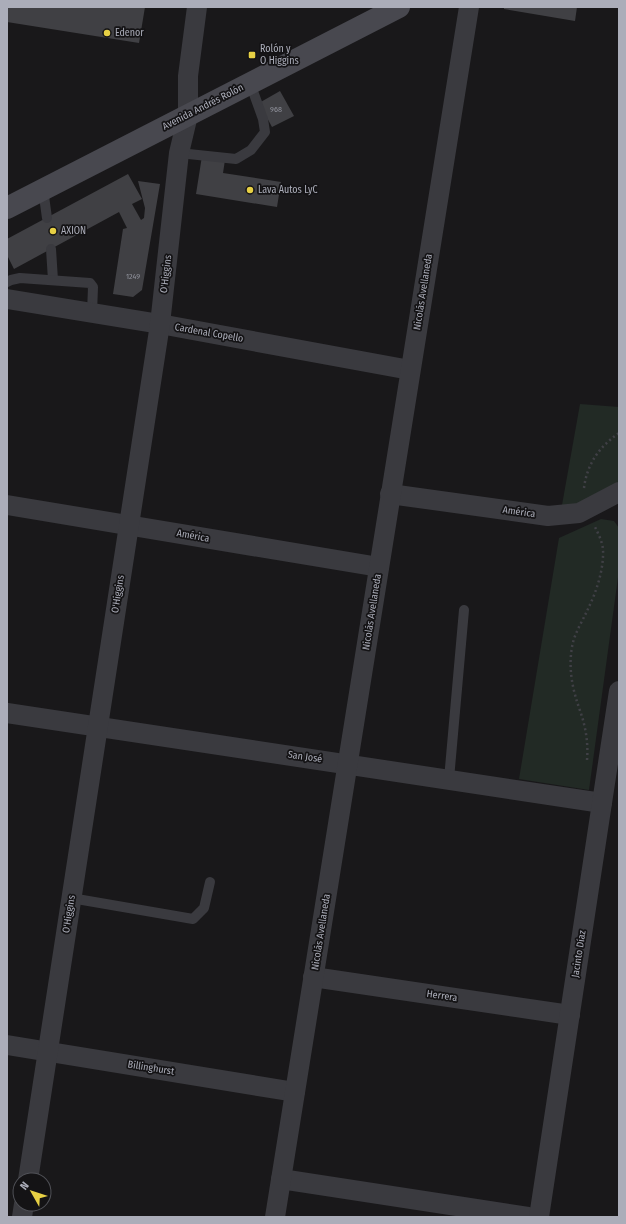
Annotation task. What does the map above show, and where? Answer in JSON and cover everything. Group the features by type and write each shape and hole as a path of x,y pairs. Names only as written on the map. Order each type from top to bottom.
{"main road":[{"name":"Avenida Andrés Rolón","path":"7,208 399,7"}],"street":[{"name":"O'Higgins","path":"29,1172 160,324 180,153 188,115 188,76 197,7"},
{"name":"Nicolás Avellaneda","path":"276,1217 390,494 469,7"},
{"name":"Cardenal Copello","path":"7,299 160,324 410,370"},
{"name":"América","path":"390,494 548,516 579,513 619,492"},
{"name":"América","path":"7,505 379,568"},
{"name":"Jacinto Díaz","path":"539,1217 619,691"},
{"name":"San José","path":"7,713 602,803"},
{"name":"Herrera","path":"313,977 570,1015"},
{"name":"Billinghurst","path":"7,1045 295,1092"},
{"path":"282,1179 528,1217"}],"lane":[{"path":"180,153 236,158 251,150 265,132 263,119 250,83"},
{"path":"43,189 47,218"},
{"path":"51,249 53,280"},
{"path":"7,282 20,278 90,283 93,287 92,313"},
{"path":"449,779 464,610"},
{"path":"72,898 193,919 204,908 210,882"}],"path":[{"path":"587,762 588,747 584,723 572,684 570,664 572,646 576,634 596,591 601,570 602,549 599,535 585,509 583,490 585,478 592,460 606,442 619,433"}],"shaded area":[{"path":"580,404 619,407 619,481 606,491 572,507 562,505"},
{"path":"601,519 614,521 619,528 619,570 589,790 519,779 559,538"}],"building":[{"name":"Edenor","path":"7,7 145,7 139,43 7,22"},
{"path":"504,7 577,7 575,21 504,9"},
{"path":"280,91 294,116 272,127 259,103"},
{"name":"Lava Autos LyC","path":"202,156 225,160 223,173 281,182 277,207 196,194"},
{"path":"128,174 142,199 132,204 141,220 144,218 145,208 138,181 160,184 142,290 133,297 113,294 123,229 127,228 119,212 14,269 7,255 7,239"}],"place":[{"name":"Edenor","path":"107,33"},
{"name":"Rolón y O Higgins","path":"252,55"},
{"name":"Lava Autos LyC","path":"250,190"},
{"name":"AXION","path":"53,231"}]}
